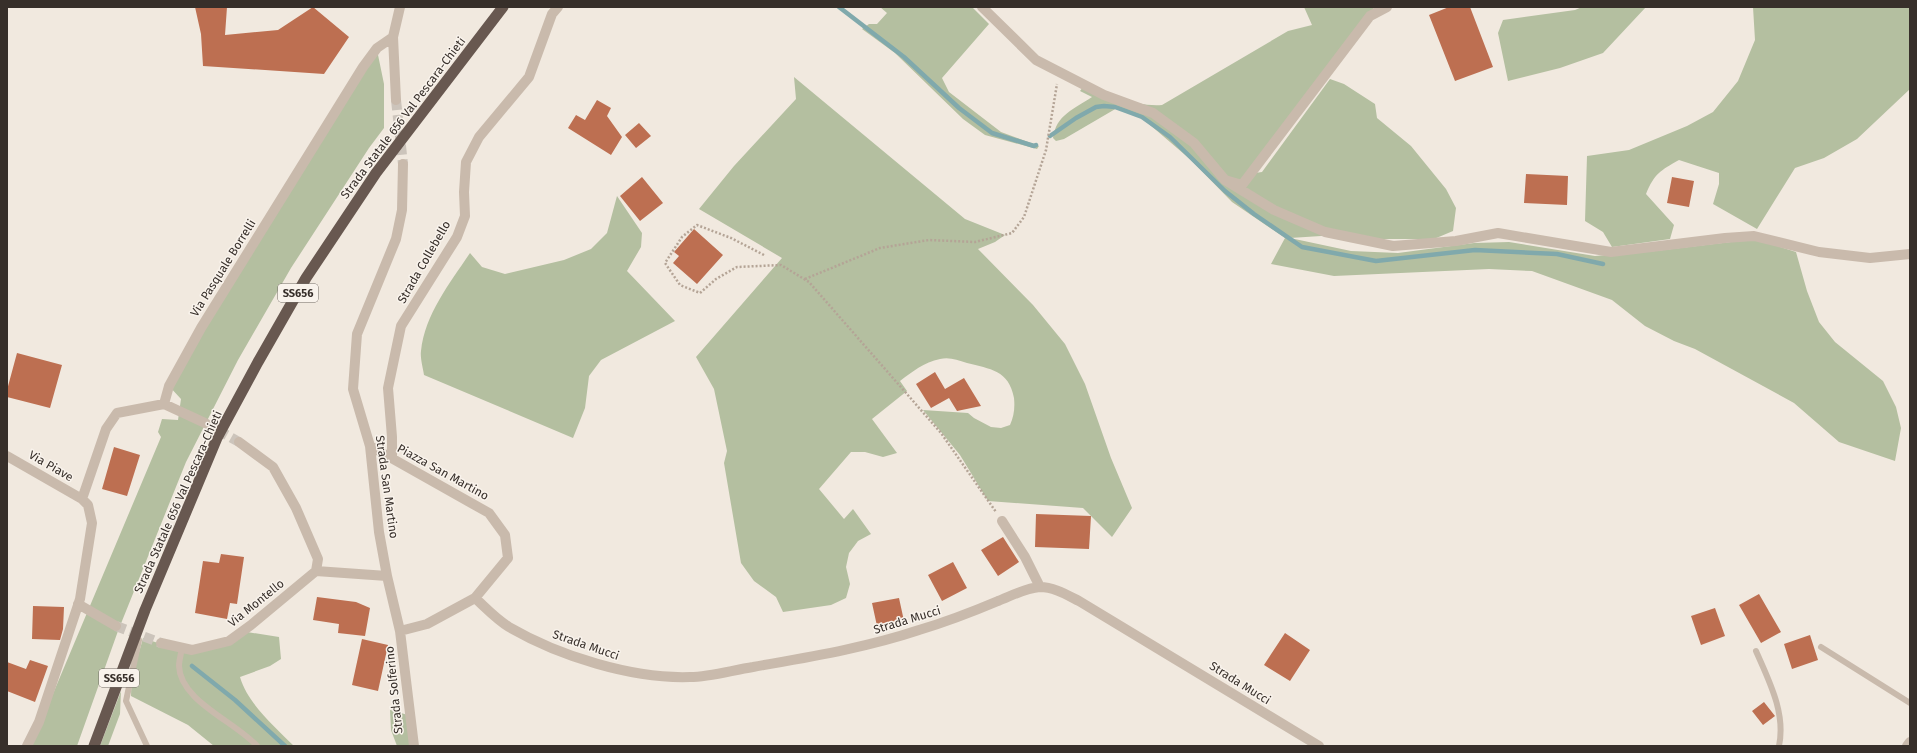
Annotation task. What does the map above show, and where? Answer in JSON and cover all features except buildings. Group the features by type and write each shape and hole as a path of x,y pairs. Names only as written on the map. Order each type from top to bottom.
{"highway":[{"name":"Strada Statale 656 Val Pescara-Chieti","path":"94,746 145,610 217,438 306,278 376,173 503,7"}],"street":[{"path":"396,100 393,37 400,7"},
{"name":"Strada Collebello","path":"392,458 388,388 401,326 457,237 465,216 464,192 466,162 479,137 529,76 552,14 558,7"},
{"path":"982,7 1036,60 1104,95 1153,113 1194,143 1225,180 1274,210 1325,232 1393,246 1456,241 1498,234 1611,252 1725,238 1754,236 1819,252 1870,258 1910,254"},
{"path":"1225,180 1242,185 1370,16 1387,7"},
{"name":"Via Pasquale Borrelli","path":"164,404 168,386 201,328 363,67 376,48 393,37"},
{"name":"Strada San Martino","path":"400,630 387,576 379,532 370,446 353,389 357,334 396,239 402,210 403,164"},
{"path":"28,746 39,722 78,604 92,523 88,505 82,499 106,429 117,413 164,404 205,423"},
{"path":"239,442 273,467 296,508 318,558 316,571 387,576"},
{"name":"Piazza San Martino","path":"370,446 489,513 505,535 508,558 475,598 427,624 400,630"},
{"name":"Via Piave","path":"7,456 82,499"},
{"path":"1002,521 1025,557 1040,587"},
{"name":"Via Montello","path":"162,643 192,650 229,641 251,625 316,571"},
{"name":"Strada Mucci","path":"475,598 489,612 508,626 529,638 562,652 622,671 647,675 691,677 804,658 879,643 948,621 1021,592 1040,587 1054,589 1079,601 1319,746"},
{"path":"78,604 116,626"},
{"name":"Strada Solferino","path":"400,630 414,746"},
{"path":"1907,746 1910,742"}],"lane":[{"path":"145,610 126,701 147,746"},
{"path":"1821,647 1910,703"},
{"path":"182,648 179,666 182,680 190,693 257,746"},
{"path":"1756,651 1778,705 1781,731 1779,746"}],"path":[{"path":"804,279 880,248 929,240 975,242 1012,233 1024,217 1046,150 1059,72"},
{"path":"764,255 731,238 697,225 682,237 665,263 680,285 700,293 716,279 737,267 781,265 809,282 941,433 1002,521"}],"green space":[{"path":"880,7 972,7 989,24 942,78 949,92 1001,132 1039,146 1037,149 985,135 963,119 895,53 862,29 869,24 877,24 887,13"},
{"path":"1304,7 1376,7 1248,174 1262,172 1330,79 1344,84 1375,104 1377,118 1411,146 1446,189 1456,208 1453,231 1434,239 1376,239 1321,236 1290,238 1351,251 1398,253 1474,243 1509,242 1595,256 1655,251 1756,239 1796,252 1807,291 1819,322 1835,342 1883,381 1896,407 1901,428 1895,461 1839,442 1794,403 1695,349 1674,341 1645,326 1612,300 1532,271 1489,269 1334,276 1271,264 1285,238 1232,202 1191,160 1142,118 1117,108 1064,139 1056,141 1053,138 1055,130 1062,118 1067,113 1092,97 1080,91 1087,82 1132,102 1162,105 1288,31 1312,25"},
{"path":"1582,7 1646,7 1603,53 1560,68 1508,81 1498,33 1503,20 1575,10"},
{"path":"1753,7 1910,7 1910,89 1857,139 1824,158 1795,168 1757,229 1713,204 1719,184 1719,173 1679,160 1667,167 1655,177 1646,194 1674,225 1670,239 1612,247 1603,232 1585,221 1587,156 1629,150 1687,126 1713,112 1738,81 1755,40"},
{"path":"377,50 384,84 384,128 369,148 291,268 238,360 186,462 118,631 77,746 31,746 161,437 158,432 162,419 178,420 181,399 169,386"},
{"path":"794,77 965,219 1005,235 995,242 978,249 1033,305 1065,344 1085,384 1111,458 1132,508 1112,537 1083,508 988,501 960,455 923,410 968,413 991,427 1001,428 1010,425 1014,412 1014,398 1008,382 997,372 957,360 944,358 934,360 923,365 900,381 907,391 872,419 897,453 883,457 865,452 851,452 819,489 844,519 853,509 871,534 858,541 849,553 846,567 850,584 846,598 831,605 783,612 776,597 754,581 741,563 724,463 727,451 714,389 696,357 782,258 699,209 734,166 796,99"},
{"path":"617,196 642,233 641,247 627,271 675,321 601,360 589,376 585,408 573,438 424,375 421,360 423,337 440,299 470,253 482,267 505,274 564,260 591,249 607,233"},
{"path":"247,632 279,637 281,659 270,666 240,677 249,696 262,714 294,746 214,746 188,725 131,696 133,674 143,638 185,652"},
{"path":"121,691 120,714 108,746 100,746"},
{"path":"390,710 408,715 413,746 397,746 391,730"}],"waterway":[{"path":"839,7 904,57 959,108 992,133 1034,146 1036,145"},
{"path":"1050,136 1076,118 1096,107 1115,107 1142,117 1170,137 1225,191 1254,214 1302,247 1376,261 1475,250 1557,254 1603,264"},
{"path":"192,666 235,700 285,746"}],"tunnel":[{"path":"396,100 403,164"},
{"path":"205,423 239,442"},
{"path":"116,626 161,643"}]}
